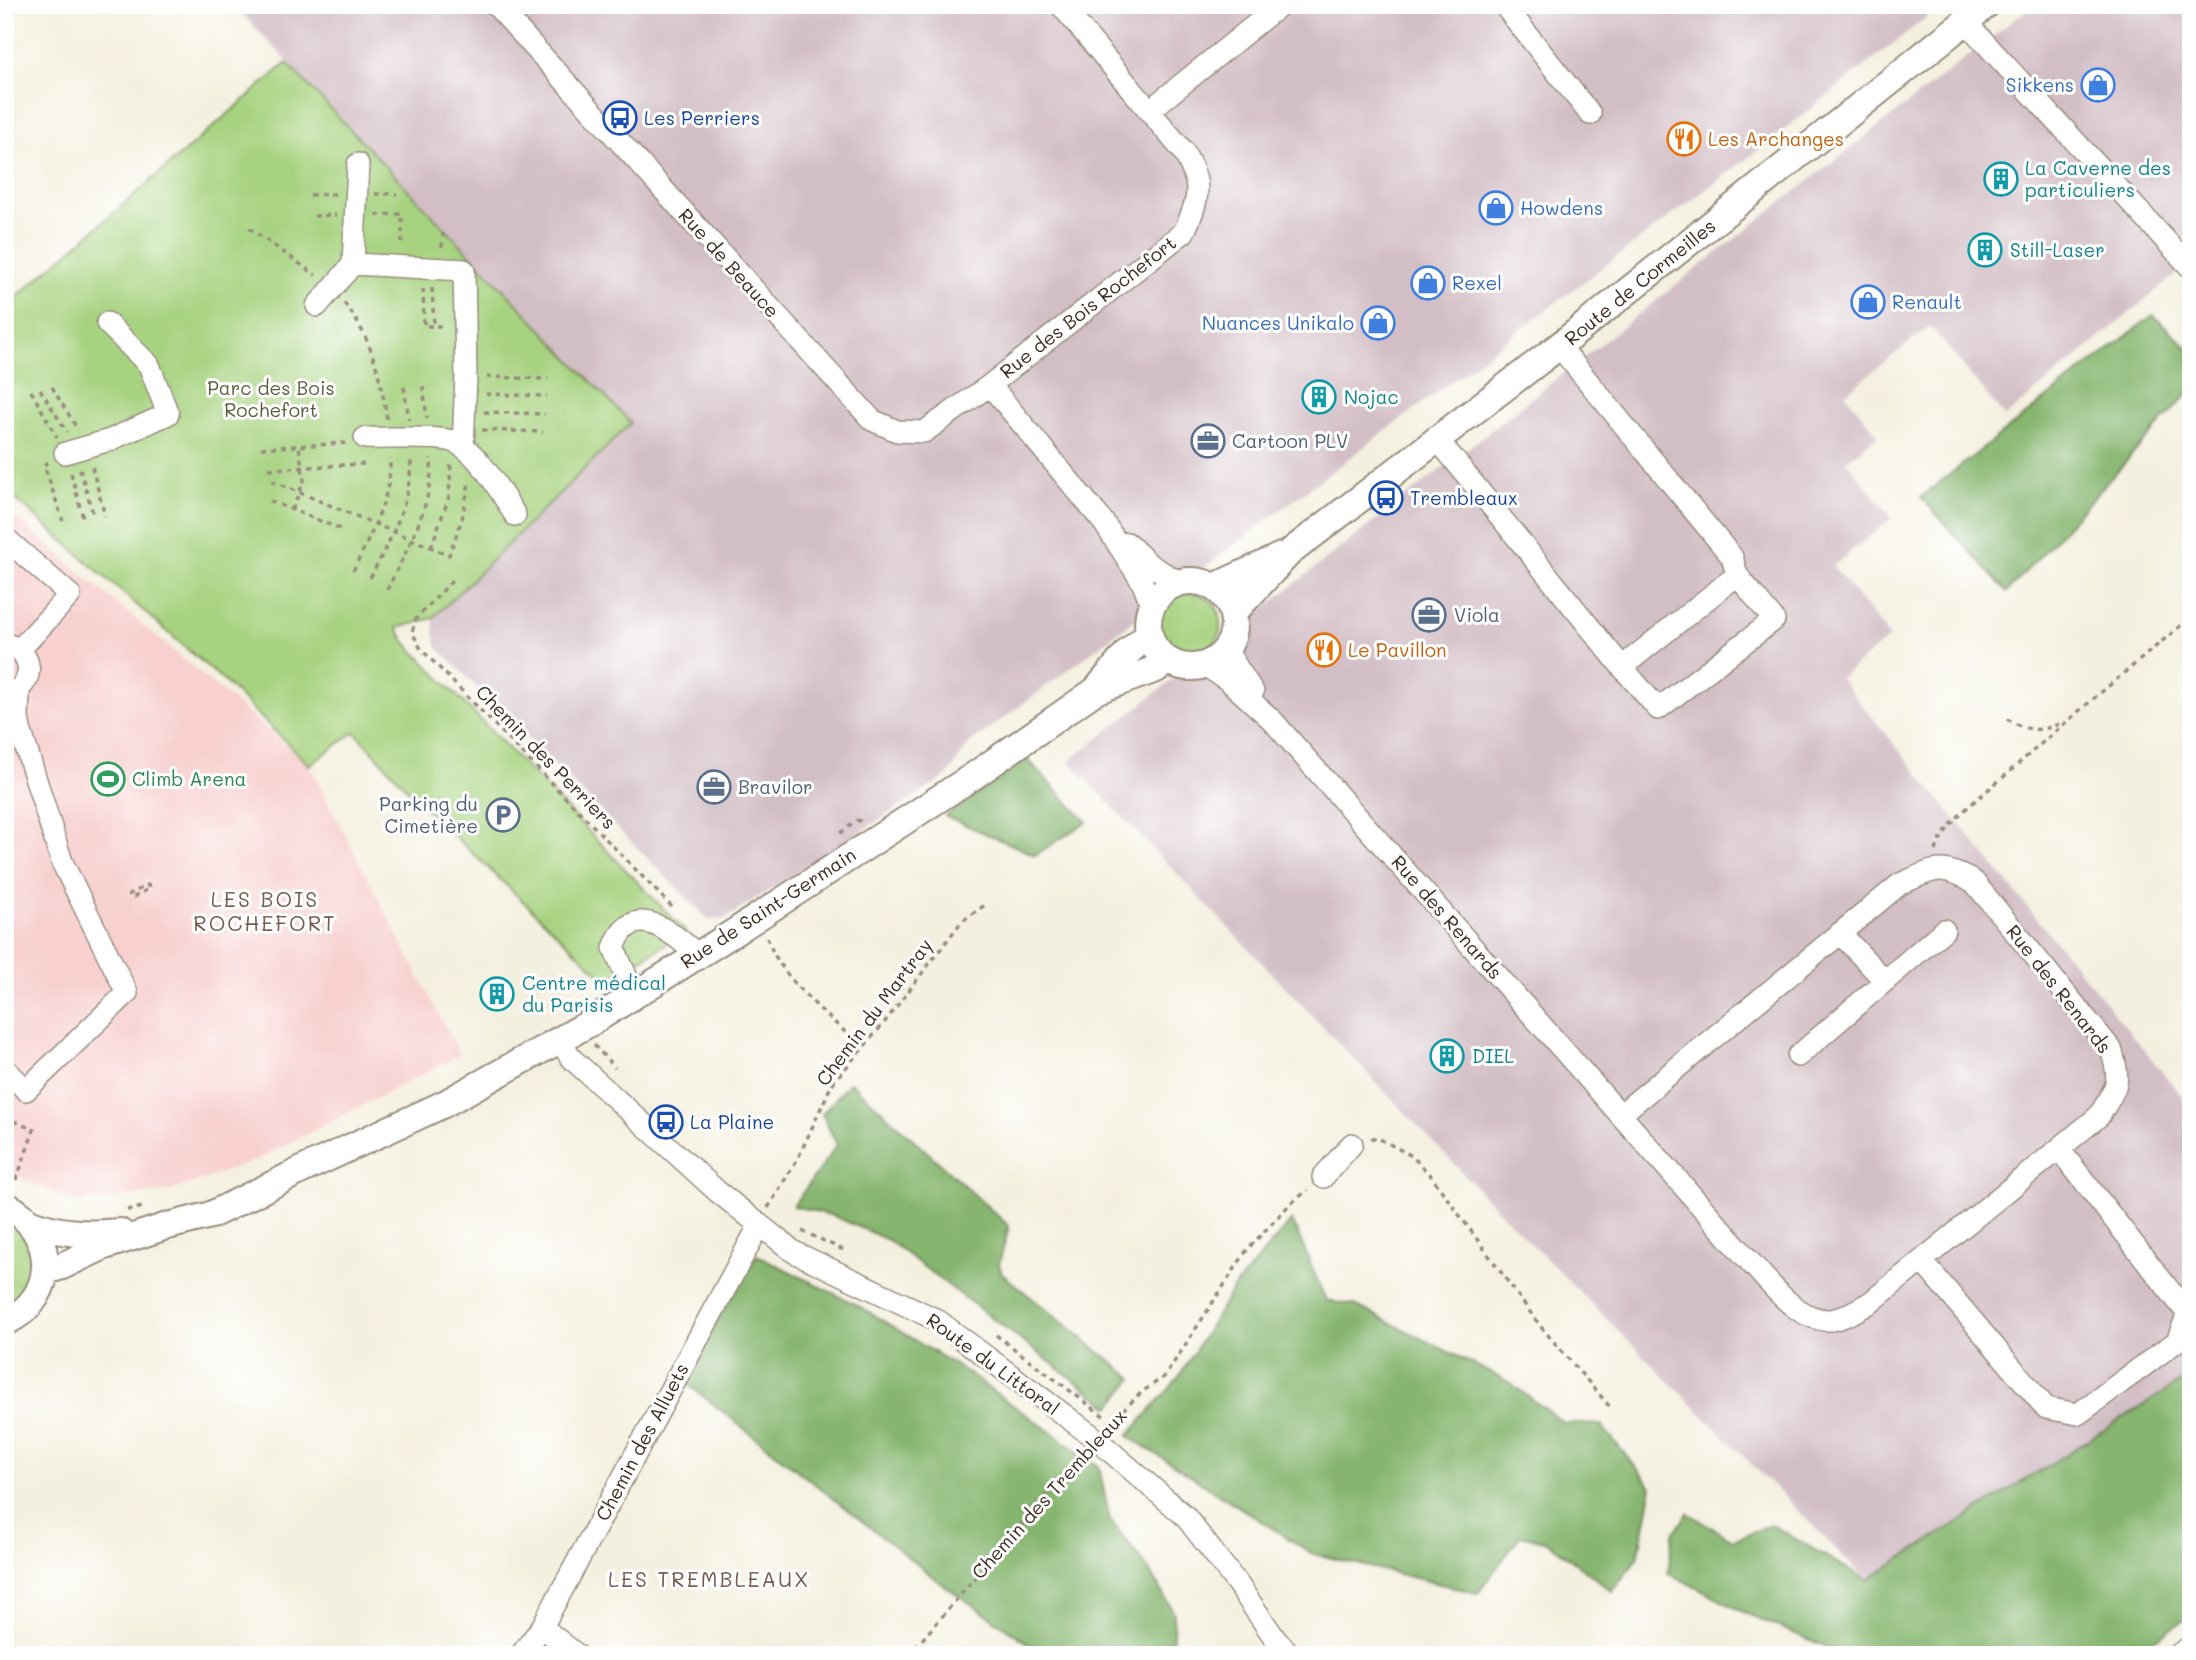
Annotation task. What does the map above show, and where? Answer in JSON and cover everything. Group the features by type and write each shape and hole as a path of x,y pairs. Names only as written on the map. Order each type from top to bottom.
{"main road":[{"name":"Route de Cormeilles","path":"1233,613 1289,553 1559,346 1986,5"},
{"name":"Route de Cormeilles","path":"1213,587 1289,553"},
{"path":"1179,582 1203,582 1213,587 1226,598 1233,613 1235,626 1226,650 1216,660 1204,665 1191,667 1167,661 1156,650 1148,635 1148,615 1152,604 1168,587 1179,582"},
{"name":"Rue de Saint-Germain","path":"31,1223 50,1230 95,1235 156,1217 211,1215 444,1104 560,1040 727,937 975,775 1095,691 1128,652 1148,635"},
{"name":"Rue de Saint-Germain","path":"1095,691 1156,669 1167,661"},
{"path":"5,1322 16,1318 31,1305 41,1289 45,1270 45,1254 40,1237 31,1223 17,1211 13,1193"},
{"name":"Rue de Saint-Germain","path":"45,1270 62,1266 102,1247 156,1217"}],"street":[{"name":"Rue de Beauce","path":"496,5 872,420 897,431 925,432 990,385"},
{"name":"Rue des Bois Rochefort","path":"1062,5 1184,151 1197,174 1197,204 1184,232 990,385 1104,523 1141,580 1152,604"},
{"path":"1150,110 1280,5"},
{"path":"1504,5 1590,114"},
{"path":"1965,21 2191,268"},
{"path":"317,306 353,264 358,164"},
{"path":"353,264 464,270 464,422 487,473 515,515"},
{"path":"65,453 110,440 168,414 149,365 107,323"},
{"path":"1438,440 1658,709 1774,620 1737,575 1732,557 1559,346"},
{"path":"359,441 420,439 464,422"},
{"path":"1104,523 1150,565 1179,582"},
{"path":"5,538 70,595 13,647 29,663 29,670 28,678 12,692 20,729 62,862 127,993 26,1090 5,1069"},
{"path":"1622,667 1737,575"},
{"name":"Rue des Renards","path":"1226,650 1272,720"},
{"name":"Rue des Renards","path":"1204,665 1229,681 1272,720 1752,1264 1788,1302 1808,1315 1830,1320 1871,1302 2099,1116 2116,1087 2118,1072 2110,1049 1974,882 1952,870 1931,870"},
{"path":"1621,1114 1900,884 1931,870"},
{"path":"634,994 614,948 624,930 634,924 650,922 670,931 697,954"},
{"path":"1798,1056 1944,930"},
{"path":"1840,933 1885,981"},
{"name":"Route du Littoral","path":"560,1040 571,1058 759,1226 794,1252 937,1320 1095,1438 1185,1516 1239,1586 1276,1640 1291,1655"},
{"path":"1323,1177 1352,1144"},
{"path":"1922,1261 2046,1408 2078,1414 2177,1341 2188,1314 2059,1149"},
{"name":"Chemin des Alluets","path":"521,1655 542,1627 759,1226"},
{"path":"542,1627 577,1655"},
{"path":"2178,1655 2191,1646"}],"path":[{"path":"249,228 332,288 363,332 375,359 390,439 391,466 375,523 353,571"},
{"path":"427,268 434,326"},
{"path":"427,268 424,326 466,328"},
{"path":"464,422 548,379"},
{"path":"370,578 394,531 408,489 420,439 423,386"},
{"path":"387,590 422,513 431,467 404,387"},
{"path":"464,422 547,396"},
{"path":"464,422 545,414"},
{"path":"464,422 543,432"},
{"path":"431,547 449,497 464,422"},
{"path":"272,481 449,555 462,519 464,422"},
{"path":"261,448 359,441"},
{"path":"292,510 304,481 299,446"},
{"path":"63,521 44,465 65,453"},
{"path":"269,469 365,464"},
{"path":"270,501 343,530"},
{"name":"Chemin des Perriers","path":"452,581 416,619 412,632 421,649 678,913"},
{"path":"1931,870 1938,841 1966,811 2066,721 2191,617"},
{"path":"2007,719 2024,728 2044,730 2066,721"},
{"path":"148,884 150,888 130,897 148,884"},
{"name":"Chemin du Martray","path":"759,1226 798,1158 832,1084 962,920 988,903"},
{"path":"764,911 767,940 775,958 795,983 863,1048"},
{"path":"5,1117 34,1130 13,1193"},
{"path":"1352,1144 1376,1137 1412,1156 1431,1176 1541,1327 1611,1408"},
{"name":"Chemin des Trembleaux","path":"909,1655 1095,1438 1142,1392 1165,1376 1247,1250 1289,1205 1323,1177"},
{"path":"5,1182 13,1193"},
{"path":"125,1210 156,1217"}],"shaded area":[{"path":"234,5 1942,5 1752,155 968,745 947,776 723,920 709,920 436,646 433,618 631,422"},
{"path":"2033,5 2191,5 2191,271 2186,266 2005,417 1930,326 1845,394 1878,435 1846,461 1892,518 1833,566 1890,637 1840,678 2191,1107 2191,1375 1867,1580 1497,1209 1069,761"},
{"path":"5,509 309,765 460,1055 257,1160 171,1191 77,1202 16,1176 5,1175"}],"green space":[{"name":"Parc des Bois Rochefort","path":"287,63 631,423 433,618 397,628 407,644 686,932 606,980 427,810 355,732 309,765 225,682 5,490 5,307"},
{"path":"2153,315 2191,350 2191,390 2007,592 1921,497"},
{"path":"1190,593 1212,602 1221,624 1212,646 1190,655 1168,646 1159,624 1168,602"},
{"path":"1026,758 1087,822 1035,855 945,816"},
{"path":"850,1082 1009,1226 999,1264 1002,1274 1133,1379 1110,1407 888,1240 834,1216 793,1206 837,1145 822,1114"},
{"path":"1292,1220 1326,1301 1355,1305 1509,1382 1564,1423 1601,1425 1652,1487 1638,1558 1612,1591 1548,1542 1521,1535 1478,1593 1311,1553 1128,1436 1177,1380 1232,1290"},
{"path":"5,1222 25,1240 30,1251 31,1264 24,1288 16,1299 5,1307"},
{"path":"757,1255 859,1306 963,1370 1099,1466 1109,1518 1148,1569 1174,1613 1172,1655 1045,1655 941,1583 681,1379"},
{"path":"2191,1375 2191,1616 2130,1655 1846,1655 1745,1613 1668,1573 1673,1534 1688,1513 1733,1540 1770,1524 1867,1580"}],"place":[{"name":"Sikkens","path":"2098,85"},
{"name":"Les Perriers","path":"620,118"},
{"name":"Les Archanges","path":"1684,139"},
{"name":"La Caverne des particuliers","path":"2001,179"},
{"name":"Howdens","path":"1496,208"},
{"name":"Still-Laser","path":"1985,250"},
{"name":"Rexel","path":"1428,283"},
{"name":"Renault","path":"1868,302"},
{"name":"Nuances Unikalo","path":"1378,323"},
{"name":"Nojac","path":"1319,397"},
{"name":"Cartoon PLV","path":"1208,441"},
{"name":"Trembleaux","path":"1386,498"},
{"name":"Viola","path":"1429,615"},
{"name":"Le Pavillon","path":"1324,650"},
{"name":"Climb Arena","path":"108,779"},
{"name":"Bravilor","path":"714,787"},
{"name":"Parking du Cimetière","path":"503,815"},
{"name":"Centre médical du Parisis","path":"497,994"},
{"name":"DIEL","path":"1447,1056"},
{"name":"La Plaine","path":"666,1122"}],"district":[{"name":"LES BOIS ROCHEFORT","path":"265,912"},
{"name":"LES TREMBLEAUX","path":"709,1580"}]}
